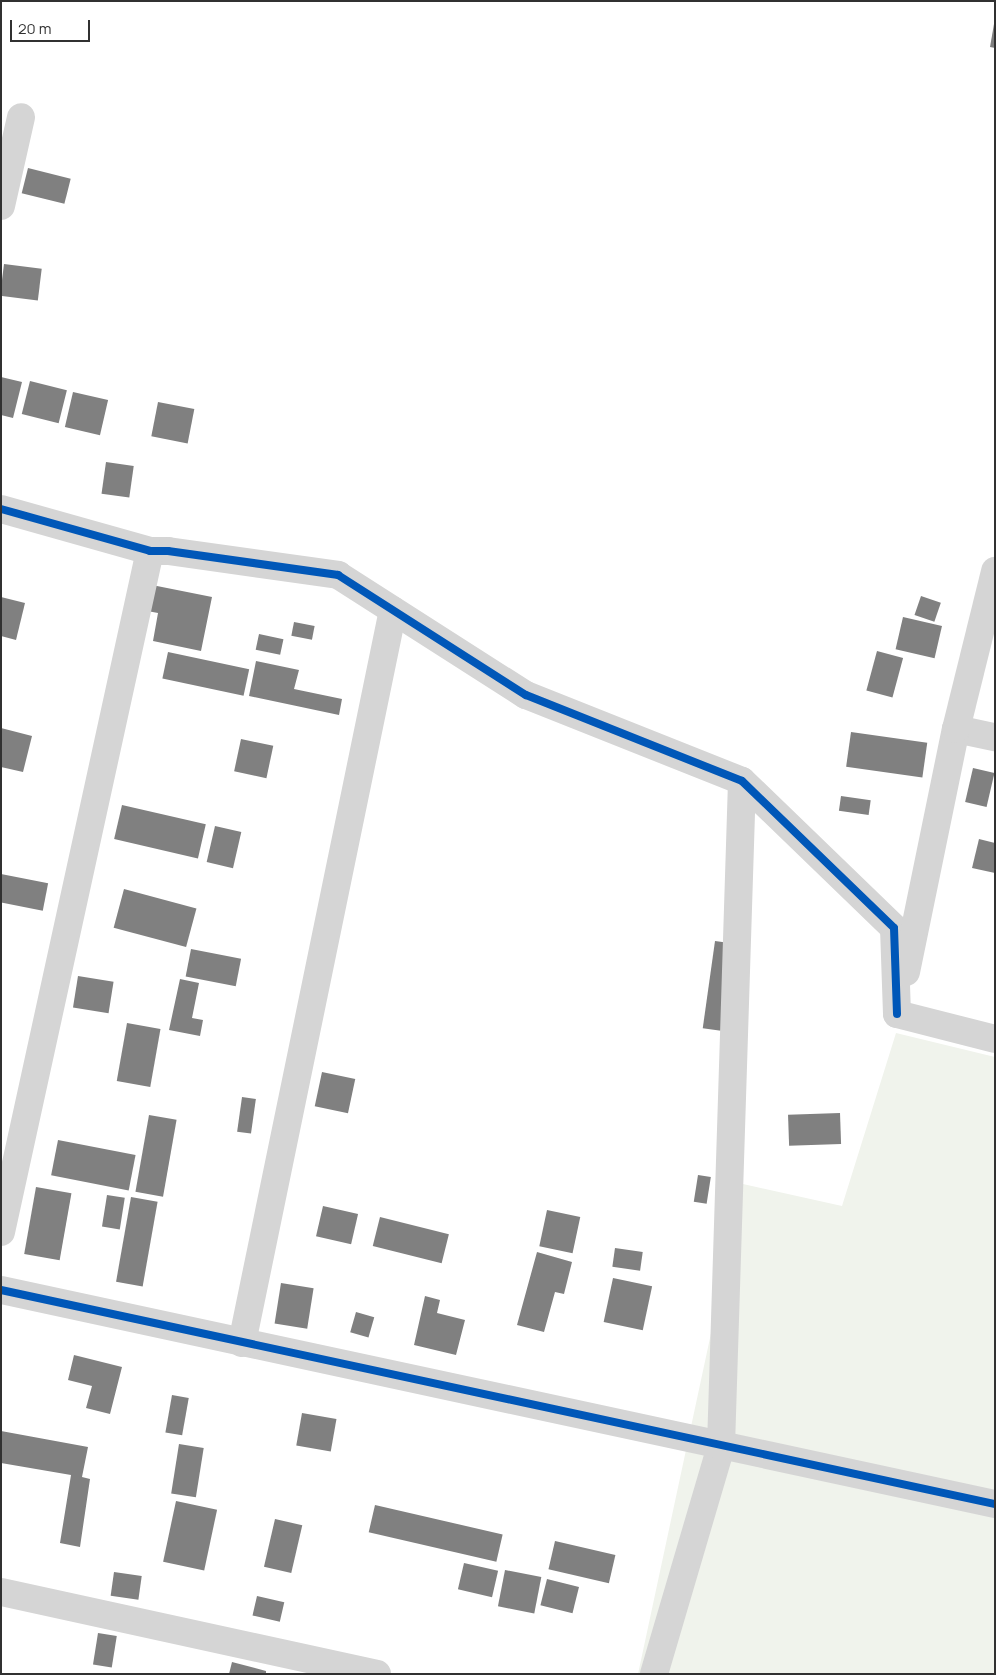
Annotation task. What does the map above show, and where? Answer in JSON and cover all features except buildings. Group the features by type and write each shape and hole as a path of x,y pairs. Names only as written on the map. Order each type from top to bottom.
{"street":[{"path":"1,206 21,117"},
{"path":"1,509 150,551 338,575 526,695 742,781 894,928 897,1014"},
{"path":"1,1232 150,551"},
{"path":"897,1014 956,729 995,571"},
{"path":"242,1342 393,610"},
{"path":"956,729 995,737"},
{"path":"654,1674 721,1446 742,781"},
{"path":"897,1014 995,1039"},
{"path":"1,1290 995,1504"},
{"path":"1,1592 377,1674"}],"shaded area":[{"path":"896,1033 995,1057 995,1674 638,1674 743,1184 842,1206"}],"cycle path":[{"path":"1,509 150,551 168,551 338,575 526,695 742,781 894,928 897,1014"},
{"path":"1,1290 995,1504"}]}
